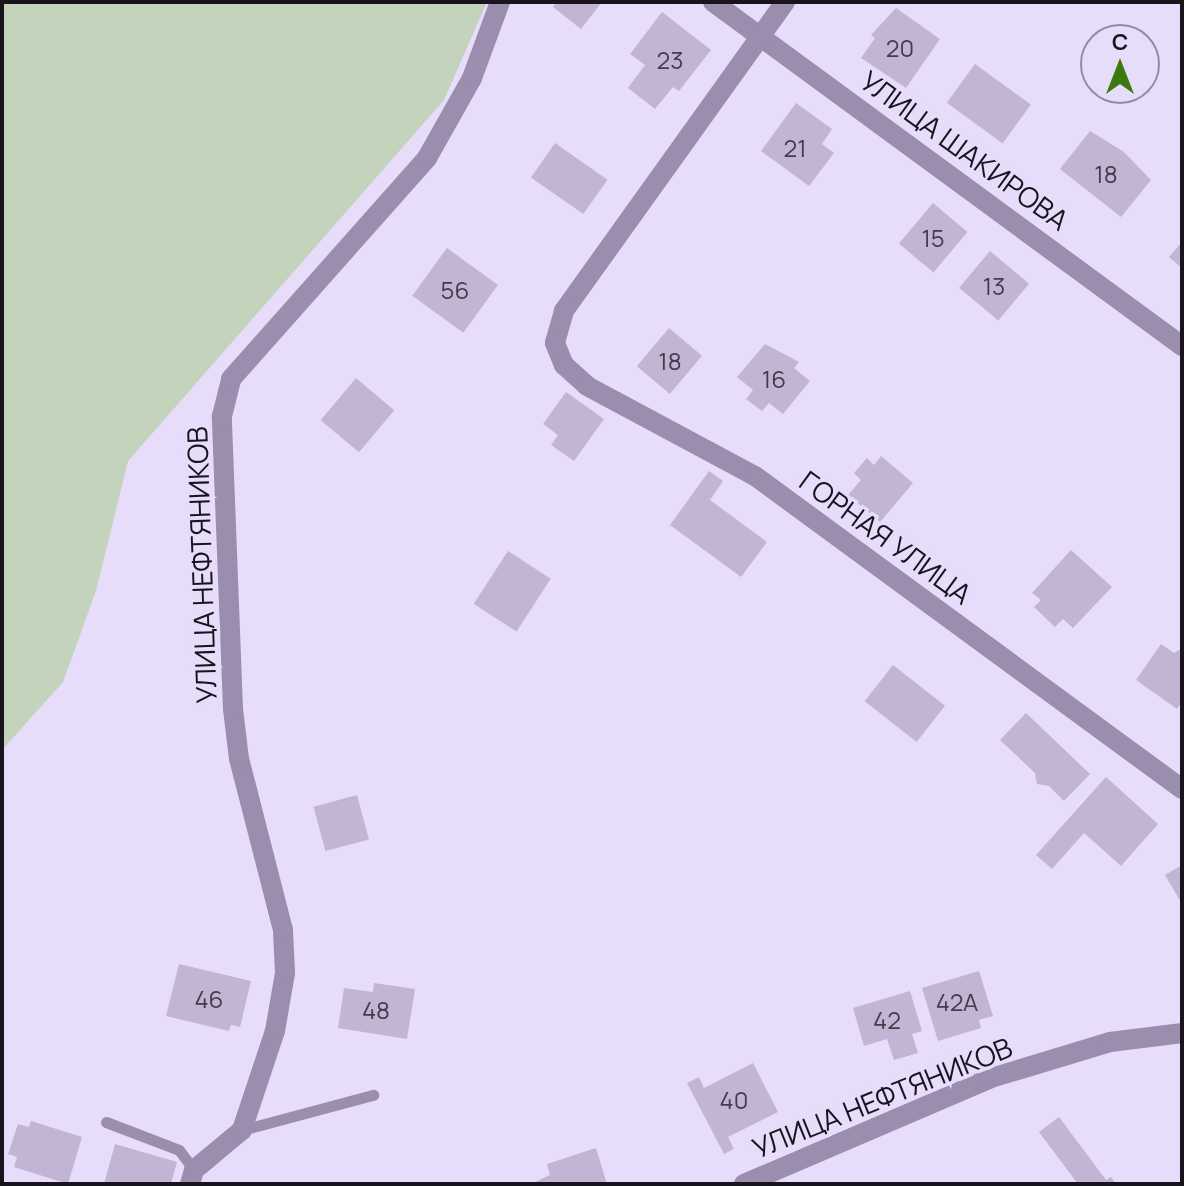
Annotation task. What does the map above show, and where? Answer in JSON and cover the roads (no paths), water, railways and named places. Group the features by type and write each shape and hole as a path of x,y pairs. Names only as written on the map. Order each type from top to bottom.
{"street":[{"name":"УЛИЦА НЕФТЯНИКОВ","path":"242,1130 275,1031 285,973 277,898 239,759 222,416 231,379 427,158 472,78 500,2"},
{"name":"УЛИЦА ШАКИРОВА","path":"713,2 1182,346"},
{"path":"762,36 785,2"},
{"name":"ГОРНАЯ УЛИЦА","path":"762,36 606,246 564,311 555,343 564,365 587,386 755,476 1182,789"},
{"name":"УЛИЦА НЕФТЯНИКОВ","path":"744,1184 991,1078 1110,1042 1182,1033"},
{"path":"192,1177 242,1130"}],"lane":[{"path":"242,1130 373,1095"},
{"path":"106,1122 179,1150 192,1177"}]}
